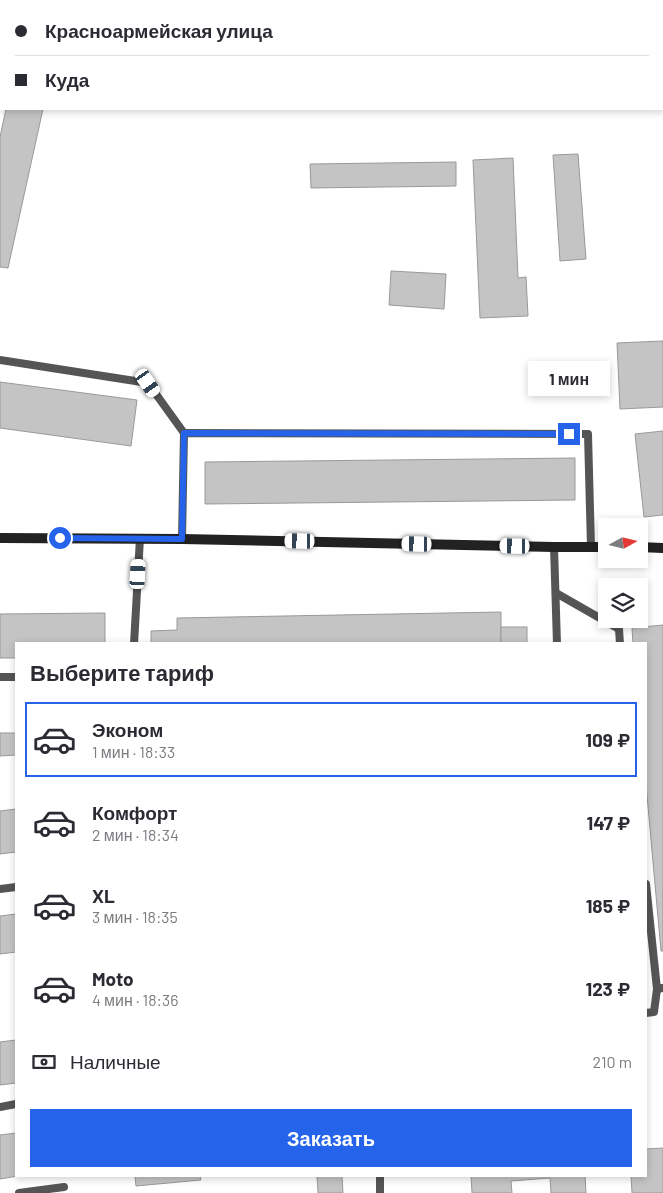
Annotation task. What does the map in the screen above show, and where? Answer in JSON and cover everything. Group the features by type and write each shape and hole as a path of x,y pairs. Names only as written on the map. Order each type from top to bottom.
{"street":[{"path":"0,538 140,538 598,547"},
{"path":"648,548 663,548"}],"lane":[{"path":"0,360 148,383 184,433 182,539"},
{"path":"184,433 588,434 591,547"},
{"path":"134,642 140,538"},
{"path":"554,547 557,642"},
{"path":"556,593 619,629 620,642"},
{"path":"0,677 15,677"},
{"path":"0,889 15,887"},
{"path":"647,891 660,988 654,1012 647,1012"},
{"path":"0,1107 15,1104"},
{"path":"380,1177 380,1193"},
{"path":"19,1193 64,1187"}],"building":[{"path":"6,110 43,110 8,268 0,267 0,137"},
{"path":"578,154 586,259 560,261 553,155"},
{"path":"513,158 518,278 526,277 528,316 480,318 473,160"},
{"path":"456,162 456,186 311,188 310,164"},
{"path":"391,271 446,274 444,309 389,305"},
{"path":"663,341 663,407 620,409 617,343"},
{"path":"0,382 137,400 131,446 0,428"},
{"path":"663,431 663,515 644,517 635,434"},
{"path":"575,458 575,500 205,504 205,462"},
{"path":"501,612 501,642 151,642 151,631 177,630 177,618"},
{"path":"105,613 105,642 15,642 15,658 0,658 0,614"},
{"path":"663,625 663,951 661,951 647,795 647,642 633,642 632,628 648,628 648,626"},
{"path":"501,627 527,627 527,642 501,642"},
{"path":"0,733 15,733 15,755 0,756"},
{"path":"15,809 15,852 0,854 0,811"},
{"path":"15,914 15,952 0,954 0,916"},
{"path":"15,1040 15,1083 0,1085 0,1042"},
{"path":"15,1133 15,1176 0,1179 0,1135"},
{"path":"663,1148 663,1193 632,1193 631,1177 647,1177 647,1149"},
{"path":"135,1177 200,1177 201,1180 136,1186"},
{"path":"317,1177 342,1177 343,1193 318,1193"},
{"path":"471,1177 585,1177 586,1193 551,1193 550,1178 511,1181 512,1193 472,1193"}],"route":[{"path":"60,538 182,539 184,433 569,434"}]}
